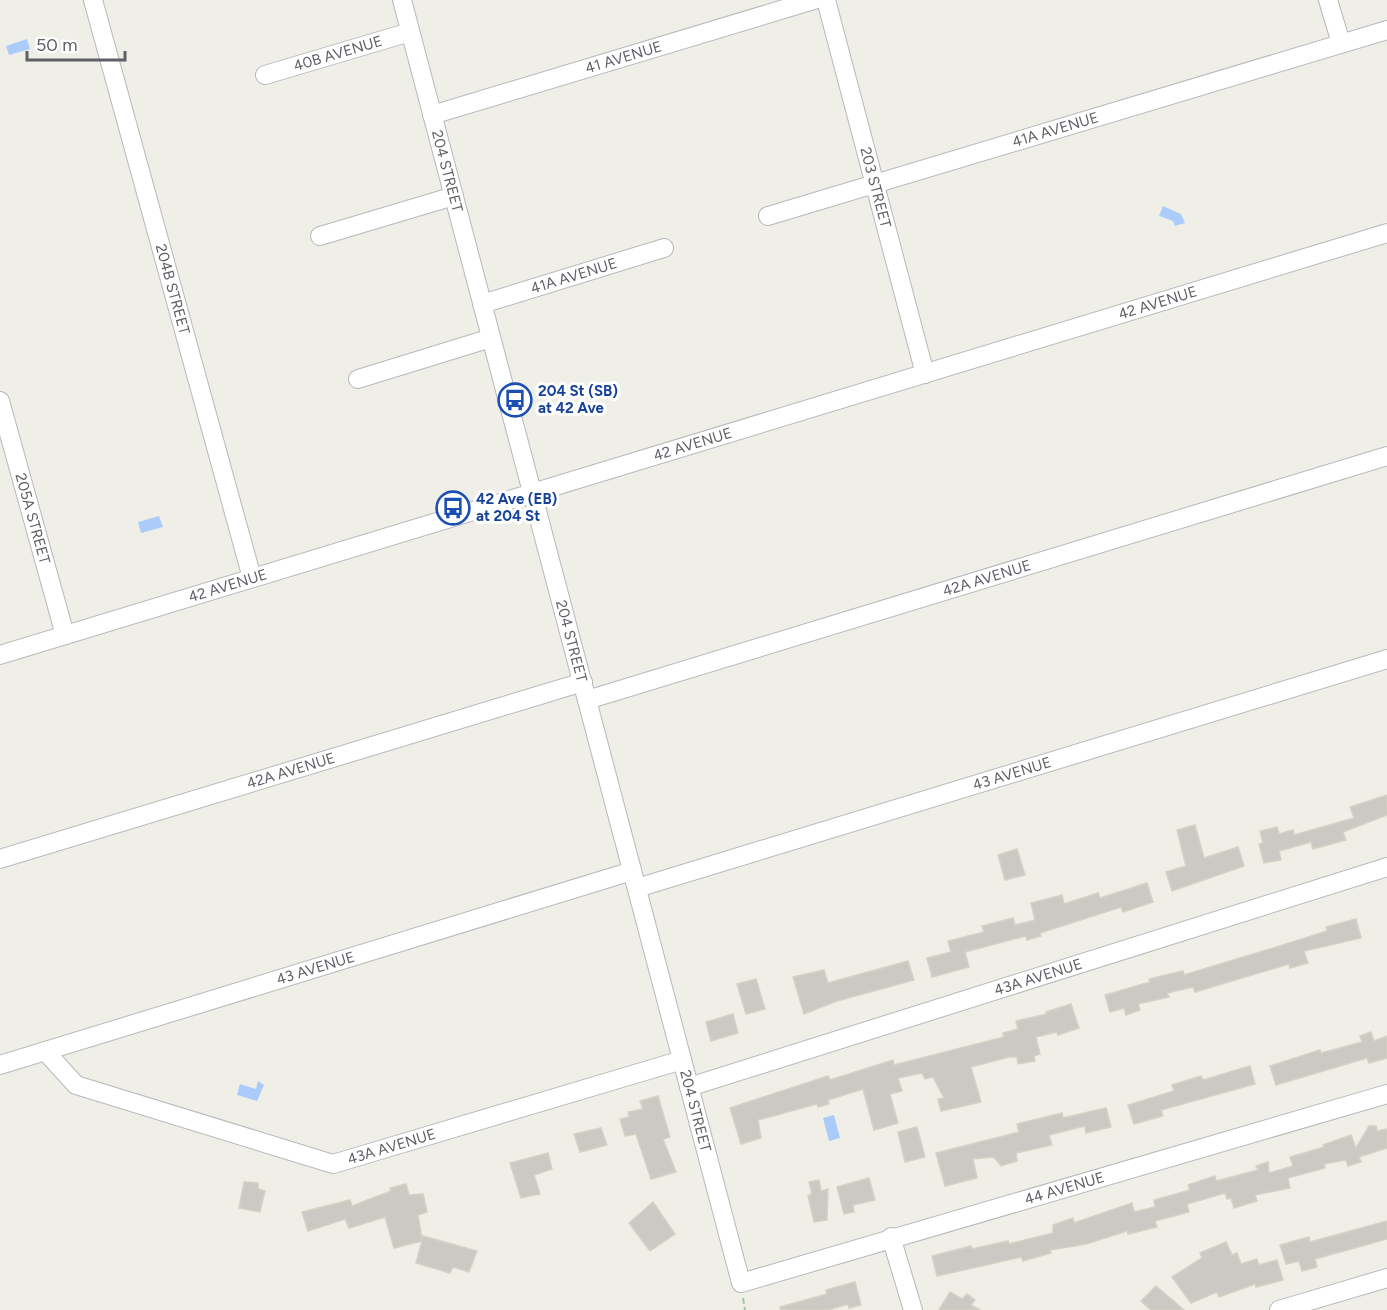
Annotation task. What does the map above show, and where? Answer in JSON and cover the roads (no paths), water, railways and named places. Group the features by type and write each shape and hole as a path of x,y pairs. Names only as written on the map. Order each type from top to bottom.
{"street":[{"name":"204B STREET","path":"93,0 252,578"},
{"name":"204 STREET","path":"402,0 741,1283"},
{"name":"41 AVENUE","path":"432,115 814,0"},
{"name":"203 STREET","path":"826,0 873,185 925,374"},
{"path":"1328,0 1341,43"},
{"name":"41A AVENUE","path":"768,216 1387,30"},
{"name":"40B AVENUE","path":"266,75 410,32"},
{"path":"320,236 453,196"},
{"name":"42 AVENUE","path":"0,655 1387,233"},
{"name":"41A AVENUE","path":"482,304 664,248"},
{"path":"358,379 491,339"},
{"name":"205A STREET","path":"0,401 65,635"},
{"name":"42A AVENUE","path":"587,700 1387,456"},
{"name":"43 AVENUE","path":"0,1065 1387,659"},
{"name":"42A AVENUE","path":"0,860 583,682"},
{"name":"43A AVENUE","path":"689,1087 1387,867"},
{"name":"43A AVENUE","path":"45,1052 76,1085 333,1164 682,1060"},
{"name":"44 AVENUE","path":"741,1283 891,1237 1387,1094"},
{"path":"891,1237 913,1310"},
{"path":"1279,1310 1387,1278"}],"water":[{"path":"27,39 30,49 9,55 6,46"},
{"path":"1163,206 1181,214 1185,223 1175,226 1173,221 1159,216"},
{"path":"159,516 163,527 141,533 138,522"},
{"path":"258,1081 264,1085 257,1101 237,1095 240,1084 256,1089"},
{"path":"834,1115 840,1138 829,1141 823,1118"}],"place":[{"name":"204 St (SB) at 42 Ave","path":"515,400"},
{"name":"42 Ave (EB) at 204 St","path":"453,508"}]}
